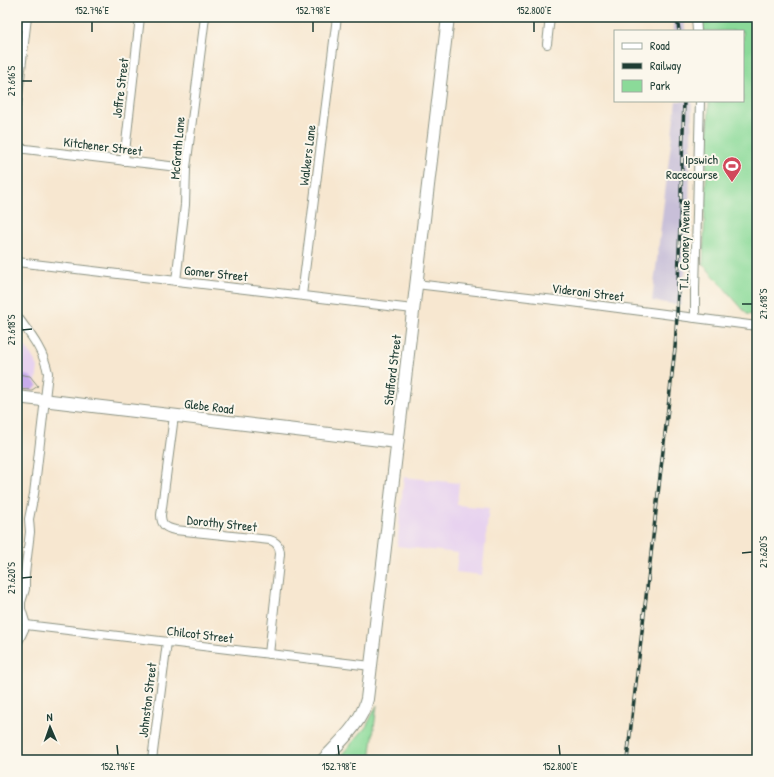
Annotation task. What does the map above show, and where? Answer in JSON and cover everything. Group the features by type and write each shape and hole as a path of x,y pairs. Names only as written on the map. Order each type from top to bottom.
{"main road":[{"name":"Stafford Street","path":"323,760 356,724 366,703 448,17"},
{"name":"Glebe Road","path":"17,397 398,442"}],"street":[{"path":"17,104 27,17"},
{"name":"Joffre Street","path":"124,161 140,17"},
{"name":"McGrath Lane","path":"176,281 185,205 186,168 205,17"},
{"name":"Walkers Lane","path":"302,295 337,17"},
{"path":"547,44 550,17"},
{"path":"696,17 697,30"},
{"name":"T.L. Cooney Avenue","path":"695,318 700,102"},
{"name":"Kitchener Street","path":"17,148 186,168"},
{"name":"Gomer Street","path":"17,262 413,309"},
{"name":"Videroni Street","path":"416,284 757,326"},
{"path":"17,316 40,349 48,373 34,494 29,519 30,532 25,574 25,589 21,602 21,609 26,625 17,644"},
{"name":"Dorothy Street","path":"174,416 162,522 168,528 175,530 270,540 278,545 280,554 269,654"},
{"name":"Chilcot Street","path":"26,625 371,666"},
{"name":"Johnston Street","path":"152,760 167,642"}],"path":[{"path":"17,361 18,355"}],"shaded area":[{"path":"672,17 684,17 685,30 674,30"},
{"path":"676,102 692,102 688,241 685,275 682,278 681,305 652,301"},
{"path":"17,341 21,342 29,351 38,367 35,389 17,387"},
{"path":"404,477 459,483 457,505 489,508 482,575 456,572 458,553 397,546"}],"green space":[{"name":"Ipswich Racecourse","path":"702,17 757,17 757,316 747,314 703,264 709,102 744,102 744,30 703,30"},
{"path":"377,705 370,760 337,760 366,727"}],"building":[{"path":"17,374 30,376 38,386 32,390 17,389"}],"railway":[{"path":"677,17 679,30"},
{"path":"627,760 675,348 684,102"}],"place":[{"name":"Ipswich Racecourse","path":"732,183"}]}
